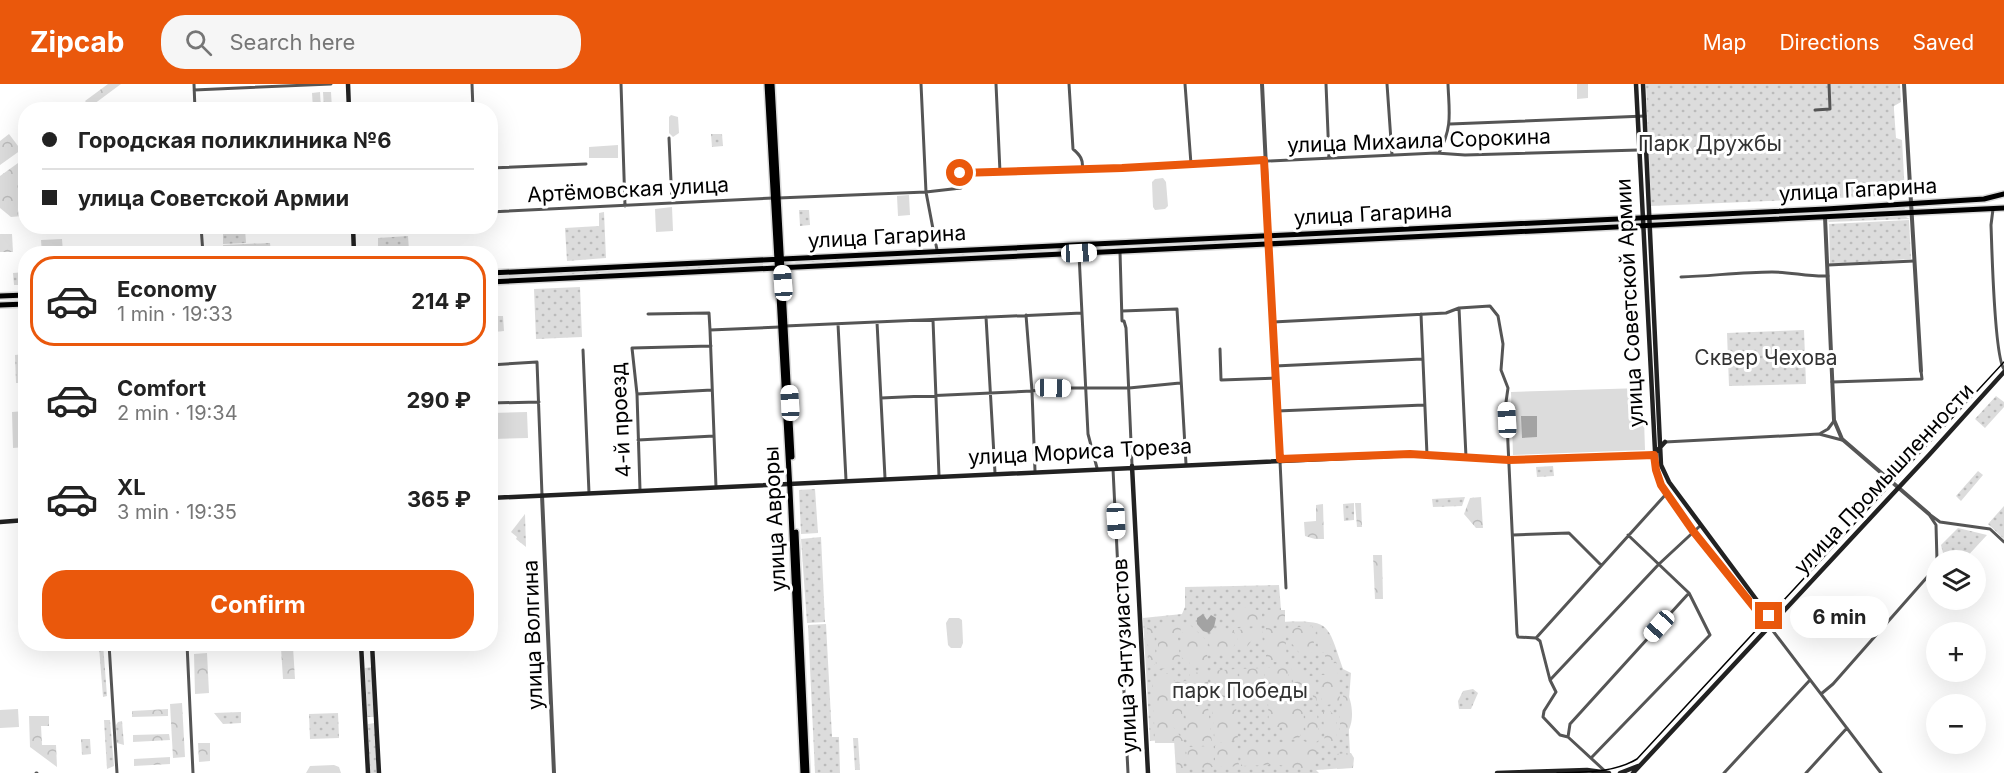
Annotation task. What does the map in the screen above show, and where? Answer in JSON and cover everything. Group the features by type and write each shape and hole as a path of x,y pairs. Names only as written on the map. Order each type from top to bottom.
{"main road":[{"path":"348,84 349,102"},
{"name":"улица Авроры","path":"767,84 772,198 779,267 792,483 807,773"},
{"name":"улица Авроры","path":"772,84 772,198"},
{"name":"улица Советской Армии","path":"1636,84 1652,455 1658,477 1667,494 1712,556 1770,627"},
{"name":"улица Советской Армии","path":"1644,84 1662,469 1669,482 1768,615 1770,627"},
{"name":"улица Гагарина","path":"498,273 1911,204 1984,199 2004,194"},
{"name":"улица Гагарина","path":"498,282 2004,208"},
{"path":"1617,217 1618,227"},
{"path":"1286,234 1286,243"},
{"path":"1078,244 1079,253"},
{"path":"0,296 18,295"},
{"path":"0,305 18,304"},
{"path":"1648,336 1655,335"},
{"name":"улица Промышленности","path":"1633,773 1770,627 2004,370"},
{"path":"1651,399 1658,399"},
{"path":"1653,440 1662,444 1652,455 1661,460"},
{"name":"улица Мориса Тореза","path":"498,498 1280,459 1426,455 1509,460 1652,455"},
{"name":"улица Энтузиастов","path":"1132,466 1148,773"},
{"name":"улица Авроры","path":"792,483 803,773"},
{"path":"0,522 18,521"},
{"path":"1712,556 1719,550"},
{"path":"1768,615 1781,615"},
{"path":"361,651 368,773"},
{"path":"372,651 379,773"},
{"name":"улица Промышленности","path":"1620,773 1640,765"},
{"path":"1497,773 1587,770 1607,772"}],"street":[{"path":"194,84 195,102"},
{"path":"194,90 331,84"},
{"path":"472,84 472,102"},
{"path":"621,84 625,206"},
{"path":"921,84 926,192 937,250"},
{"path":"996,84 1000,172"},
{"path":"1069,84 1073,149 1082,160 1082,170"},
{"path":"1185,84 1191,164"},
{"path":"1262,84 1286,588"},
{"path":"1326,84 1329,158"},
{"path":"1387,84 1392,155"},
{"path":"1439,153 1450,124 1448,84"},
{"path":"1815,110 1830,109 1829,84"},
{"path":"1832,382 1922,379 1904,84"},
{"path":"1450,124 1645,116"},
{"path":"669,138 672,203"},
{"name":"улица Михаила Сорокина","path":"926,192 961,188 960,173 1082,170 1439,153 1465,155 1639,150"},
{"path":"498,168 586,164"},
{"name":"Артёмовская улица","path":"498,212 926,192"},
{"path":"1993,209 1991,225 1996,322 2000,362 2004,370"},
{"path":"1825,217 1834,420 1840,437 1897,488 1940,522 1990,529 2004,542"},
{"path":"1120,251 1122,321 1126,328 1132,466"},
{"path":"1079,253 1089,441 1097,468"},
{"path":"1828,266 1914,261"},
{"path":"1681,277 1771,272 1798,273 1812,277 1828,276"},
{"path":"1273,322 1448,313 1460,309 1490,306 1498,316 1504,346 1501,370 1508,388 1506,402 1517,634 1518,637 1536,638 1540,641 1550,680 1556,692 1543,717 1560,735 1568,737 1607,772"},
{"path":"1122,311 1177,309 1186,464"},
{"path":"1460,309 1466,457"},
{"path":"648,314 709,313 716,487"},
{"path":"710,330 1082,313"},
{"path":"1421,314 1426,455"},
{"path":"1026,315 1035,471"},
{"path":"986,317 995,473"},
{"path":"933,320 939,476"},
{"path":"877,322 885,478"},
{"path":"838,324 846,480"},
{"name":"4-й проезд","path":"640,490 637,394 632,348 711,346"},
{"path":"1220,349 1221,380 1276,378"},
{"path":"583,350 589,493"},
{"path":"1275,366 1422,358"},
{"path":"498,364 537,362 542,495"},
{"path":"881,398 1053,388 1129,388 1180,383"},
{"path":"637,394 712,390"},
{"path":"498,403 539,402"},
{"path":"1277,411 1424,405"},
{"path":"1662,444 1814,434 1826,431 1834,420"},
{"path":"1814,434 1830,436 1846,442"},
{"path":"638,440 714,436"},
{"name":"улица Энтузиастов","path":"1113,467 1128,773"},
{"path":"1536,638 1667,494"},
{"name":"улица Волгина","path":"542,495 554,773"},
{"path":"1929,514 1936,525 1936,550"},
{"path":"1550,680 1659,564 1701,525"},
{"path":"1513,535 1569,533 1601,565"},
{"path":"1592,757 1710,635 1689,593 1628,535"},
{"path":"1821,694 1833,684 1926,578"},
{"path":"1568,737 1570,724 1689,593"},
{"name":"улица Советской Армии","path":"1770,627 1881,773"},
{"path":"109,651 117,773"},
{"path":"187,651 193,773"},
{"path":"1724,773 1810,680"},
{"path":"1806,773 1847,728"}],"green space":[{"path":"108,84 121,84 97,102 85,101"},
{"path":"1577,84 1588,84 1588,98 1577,99"},
{"name":"Парк Дружбы","path":"1646,84 1900,84 1901,102 1894,106 1894,110 1896,138 1902,140 1905,195 1651,206"},
{"path":"320,92 321,102 313,102 312,93"},
{"path":"323,92 331,92 332,102 324,102"},
{"path":"671,115 678,117 679,133 673,137 669,133"},
{"path":"9,134 18,146 18,152 0,165 0,141"},
{"path":"711,134 722,134 723,146 712,147"},
{"path":"618,145 618,158 589,158 589,147"},
{"path":"18,163 18,216 11,217 0,208 0,176"},
{"path":"1163,178 1166,182 1168,206 1165,209 1155,210 1152,182"},
{"path":"909,195 910,215 898,216 897,196"},
{"path":"1904,206 1905,209 1656,222 1656,219"},
{"path":"672,207 673,231 656,232 655,209"},
{"path":"799,210 809,210 810,225 800,226"},
{"path":"604,212 606,258 567,261 565,228 599,226 599,213"},
{"path":"1904,216 1910,219 1828,222 1831,219"},
{"path":"1909,220 1911,259 1830,264 1829,224"},
{"path":"1614,221 1614,224 1470,231 1470,228"},
{"path":"1465,228 1465,231 1289,240 1288,238"},
{"path":"0,234 12,234 13,252 0,252"},
{"path":"223,234 245,234 246,243 223,244"},
{"path":"408,236 409,246 378,246 378,238"},
{"path":"1262,238 1262,241 1088,248 1088,247"},
{"path":"62,239 62,246 41,246 41,240"},
{"path":"270,243 270,246 223,246"},
{"path":"1060,247 1060,250 795,263 796,261"},
{"path":"763,262 763,265 498,278 498,275"},
{"path":"13,273 18,273 18,285 14,285"},
{"path":"580,287 582,337 536,339 534,289"},
{"path":"498,316 503,316 504,331 498,332"},
{"name":"Сквер Чехова","path":"1804,330 1806,384 1729,386 1727,333"},
{"path":"15,355 18,355 18,383 16,383"},
{"path":"1643,388 1645,450 1513,455 1511,392"},
{"path":"1996,396 2004,402 2004,407 1985,428 1975,419"},
{"path":"12,412 18,412 18,448 13,448"},
{"path":"527,412 528,438 498,439 498,413"},
{"path":"1553,466 1554,476 1537,477 1536,467"},
{"path":"1978,471 1983,475 1961,501 1956,496"},
{"path":"815,489 818,533 801,534 799,490"},
{"path":"1465,497 1462,506 1433,507 1432,499"},
{"path":"1481,497 1483,528 1476,528 1464,514 1470,498"},
{"path":"1354,503 1354,520 1344,521 1343,504"},
{"path":"1355,503 1361,503 1362,527 1357,527"},
{"path":"1323,504 1324,539 1305,536 1304,522 1316,521 1316,505"},
{"path":"2004,506 2004,539 1988,524"},
{"path":"525,514 526,547 511,532"},
{"path":"1958,528 1987,535 1973,550 1942,550 1941,545"},
{"path":"821,537 825,622 807,623 801,539"},
{"path":"1373,555 1382,555 1383,599 1375,599"},
{"name":"парк Победы","path":"1279,585 1282,622 1310,622 1325,628 1334,642 1343,669 1351,673 1348,713 1350,754 1346,768 1316,770 1319,773 1176,773 1174,739 1150,741 1143,618 1182,614 1185,607 1185,587"},
{"path":"1244,607 1262,611 1262,626 1237,627 1236,612"},
{"path":"1267,610 1285,610 1285,624 1266,625"},
{"path":"949,618 962,620 963,643 961,648 951,648 948,645 946,623"},
{"path":"1183,622 1178,638 1180,659 1172,660 1173,668 1159,669 1157,624"},
{"path":"1187,622 1206,640 1208,666 1190,667 1189,659 1182,659 1181,637"},
{"path":"1154,623 1156,666 1155,664 1149,665 1147,624"},
{"path":"826,624 832,737 839,737 840,773 815,773 808,625"},
{"path":"1312,626 1315,652 1301,655 1289,640 1288,628"},
{"path":"1317,627 1332,646 1335,660 1326,660 1324,652 1318,652"},
{"path":"1262,628 1263,645 1257,640 1252,640 1247,647 1249,654 1245,653 1240,648 1237,630"},
{"path":"1266,628 1285,629 1287,662 1266,662"},
{"path":"1217,630 1234,630 1235,644 1230,653 1218,655 1211,650 1209,637"},
{"path":"99,651 104,651 107,696 103,697"},
{"path":"281,651 293,651 295,679 283,679"},
{"path":"207,653 209,693 195,694 194,654"},
{"path":"1336,663 1340,699 1337,703 1322,706 1321,675 1327,675 1326,664"},
{"path":"372,667 375,717 367,717 365,668"},
{"path":"1288,667 1289,696 1270,699 1266,668"},
{"path":"1291,667 1302,667 1303,676 1315,676 1317,705 1314,702 1312,691 1293,683"},
{"path":"1264,668 1265,699 1240,701 1239,669"},
{"path":"1236,669 1236,702 1213,704 1210,671"},
{"path":"1208,672 1208,687 1189,689 1190,699 1209,698 1209,703 1186,706 1184,681 1190,680 1190,673"},
{"path":"1173,673 1174,681 1181,681 1183,735 1161,710 1185,743 1184,772 1176,773 1176,743 1155,743 1152,678 1159,678 1159,674"},
{"path":"1208,687 1209,698 1190,699 1189,688"},
{"path":"1473,689 1478,693 1471,709 1459,709 1458,701 1463,691"},
{"path":"1344,691 1348,695 1352,713 1351,724 1346,734 1340,732"},
{"path":"1291,700 1303,712 1301,734 1299,738 1283,739 1282,727 1269,727 1268,703"},
{"path":"182,703 185,757 173,758 170,704"},
{"path":"1236,705 1238,740 1215,743 1212,708"},
{"path":"1208,707 1212,743 1188,745 1185,710"},
{"path":"18,709 19,727 0,728 0,710"},
{"path":"168,709 168,716 132,717 132,711"},
{"path":"1330,711 1336,717 1337,742 1325,745 1323,712"},
{"path":"241,712 241,723 223,724 214,713"},
{"path":"1317,712 1319,740 1315,743 1306,735 1305,714"},
{"path":"338,713 339,738 310,739 309,714"},
{"path":"29,716 49,716 49,726 41,726 42,745 56,745 57,767 30,747"},
{"path":"104,720 110,720 114,766 107,769"},
{"path":"122,721 124,745 117,743 116,725"},
{"path":"375,723 377,773 370,773 368,724"},
{"path":"169,734 170,740 133,742 133,735"},
{"path":"853,738 858,738 860,770 855,770"},
{"path":"81,739 90,739 91,754 82,755"},
{"path":"1304,741 1318,748 1313,765 1299,768 1271,764 1271,743"},
{"path":"198,743 210,743 210,761 199,762"},
{"path":"1267,743 1269,765 1241,766 1241,744"},
{"path":"1237,744 1239,766 1215,767 1215,746"},
{"path":"1212,746 1213,767 1192,768 1191,762 1187,762 1188,747"},
{"path":"1351,753 1354,758 1353,768 1337,769 1336,754"},
{"path":"170,757 170,764 134,766 134,759"},
{"path":"334,765 339,767 341,773 306,773 310,766"}],"shaded area":[{"path":"1521,416 1537,416 1537,437 1522,438"},
{"path":"1203,614 1207,620 1211,615 1216,618 1214,627 1209,633 1203,631 1197,624 1197,618"}],"tram line":[{"path":"1557,773 1609,769 1637,759 2004,362"}],"route":[{"path":"960,173 1122,168 1264,160 1280,459 1410,454 1509,460 1654,455 1661,485 1693,531 1770,627 1769,616"}]}
